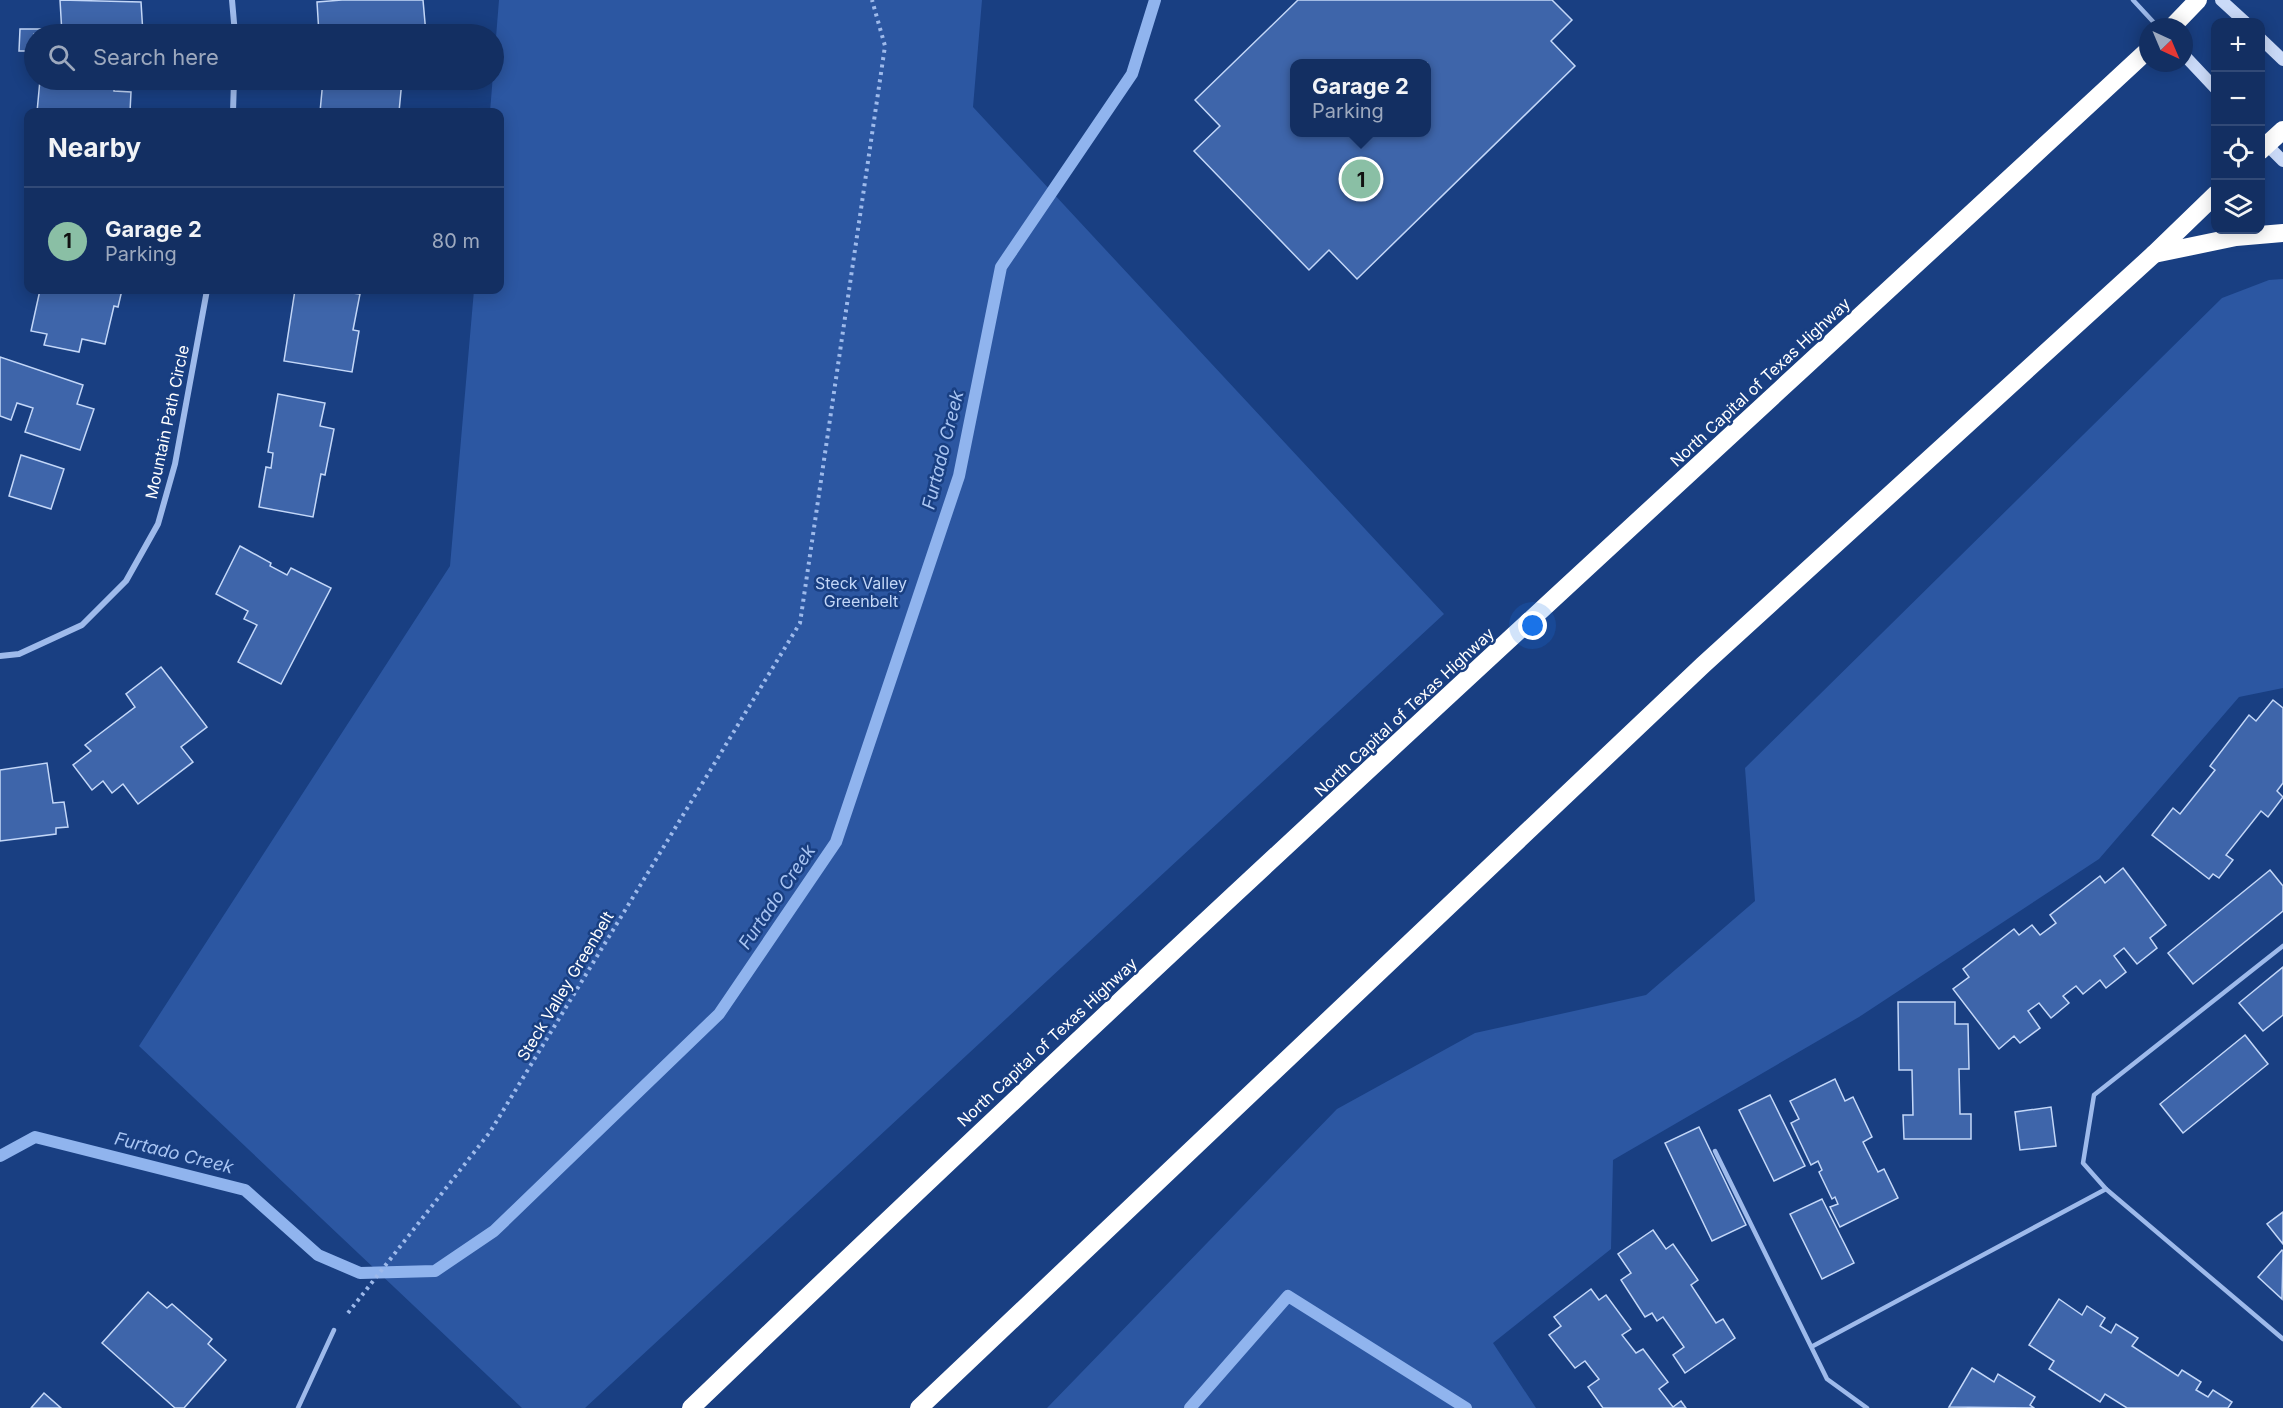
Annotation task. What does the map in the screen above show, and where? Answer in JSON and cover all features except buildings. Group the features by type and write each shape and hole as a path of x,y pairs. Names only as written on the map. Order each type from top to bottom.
{"highway":[{"path":"2181,18 2198,0"},
{"name":"North Capital of Texas Highway","path":"691,1408 894,1212 1101,1018 2139,58"},
{"path":"2265,142 2283,129"},
{"path":"919,1408 1694,673 2154,254 2211,199"},
{"path":"2154,254 2236,237 2283,233"}],"street":[{"path":"232,0 234,24"},
{"path":"2221,0 2241,18"},
{"path":"2265,43 2283,60"},
{"path":"2193,65 2211,84"},
{"path":"233,108 234,90"},
{"path":"2265,146 2283,161"},
{"name":"Mountain Path Circle","path":"0,656 19,654 82,625 126,581 158,524 175,464 206,294"}],"lane":[{"path":"2133,0 2150,18"},
{"path":"2283,946 2094,1095 2083,1163 2106,1189 2283,1339"},
{"path":"1715,1151 1813,1346 1827,1379 1866,1408"},
{"path":"1813,1346 2106,1189"},
{"path":"298,1408 334,1330"}],"path":[{"name":"Steck Valley Greenbelt","path":"334,1330 490,1132 800,623 885,46 872,0"}],"green space":[{"name":"Steck Valley Greenbelt","path":"499,0 982,0 973,107 1444,614 585,1408 522,1408 139,1046 450,566 474,294 504,294 504,108 490,108 492,90 504,90 504,24 497,24"},
{"path":"2283,279 2283,688 2239,697 2099,859 1859,1017 1613,1160 1611,1249 1493,1343 1536,1408 1047,1408 1337,1109 1475,1033 1646,995 1755,901 1745,768 2222,298 2269,280"}],"waterway":[{"name":"Furtado Creek","path":"0,1156 35,1137 245,1190 318,1255 360,1273 435,1271 494,1231 719,1014 836,842 959,476 1001,267 1132,74 1155,0"},
{"path":"1190,1408 1288,1296 1466,1408"}],"place":[{"name":"Garage 2","path":"1361,179"}]}
